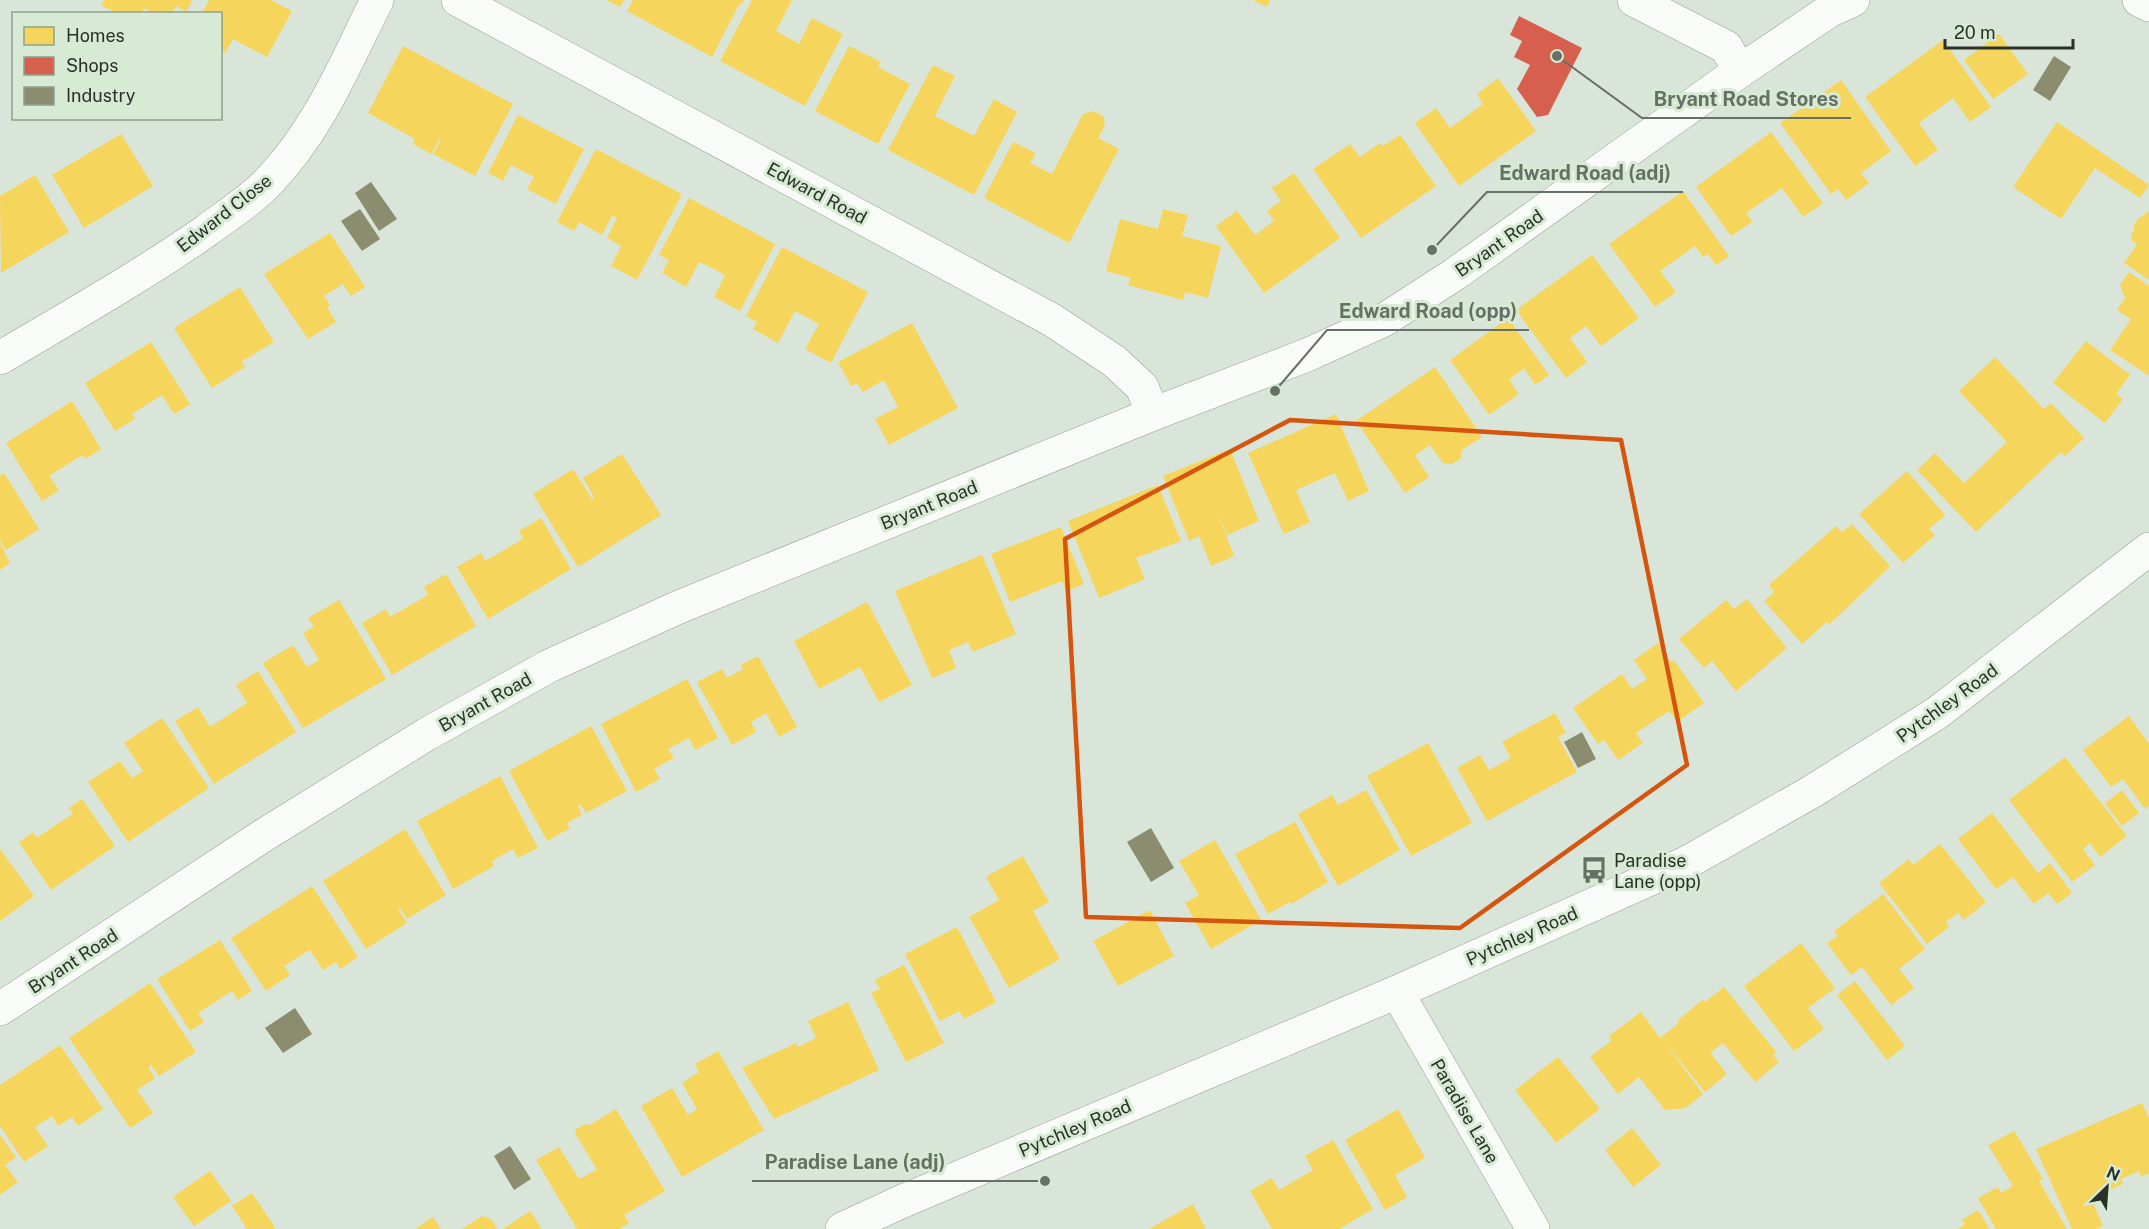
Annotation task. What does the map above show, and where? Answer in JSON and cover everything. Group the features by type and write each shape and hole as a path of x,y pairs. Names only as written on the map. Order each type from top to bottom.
{"street":[{"name":"Edward Close","path":"0,358 181,248 270,181 298,147 323,110 377,0"},
{"name":"Edward Road","path":"458,0 1052,320 1114,361 1142,387 1153,414"},
{"path":"1634,0 1726,47 1740,71"},
{"name":"Bryant Road","path":"0,1009 264,835 427,734 549,666 679,607 1153,414 1307,355 1384,320 1455,273 1740,71 1829,11 1853,0"},
{"path":"2139,0 2149,5"},
{"name":"Pytchley Road","path":"843,1229 914,1196 1397,993 1686,863 1813,791 1937,713 2149,549"},
{"name":"Paradise Lane","path":"1397,993 1533,1229"}],"highlighted area":[{"path":"1290,420 1621,440 1687,765 1460,928 1086,917 1065,539"}],"building: Homes":[{"path":"104,0 192,0 186,12 176,6 172,12 150,12 144,8 142,12 114,12 101,5"},
{"path":"209,0 271,0 292,11 267,57 233,39 225,53 222,51 222,12 202,12"},
{"path":"606,0 624,0 620,7"},
{"path":"633,0 744,0 742,4 740,3 712,57 627,11"},
{"path":"752,0 792,0 776,31 799,44 812,18 843,34 805,106 720,61"},
{"path":"1253,0 1270,0 1267,7"},
{"path":"1999,34 2028,74 1993,99 1964,60"},
{"path":"1943,40 1991,107 1970,122 1953,98 1919,123 1938,150 1915,166 1865,97"},
{"path":"403,46 513,104 475,176 433,154 441,140 431,154 413,144 415,139 368,113"},
{"path":"849,46 881,62 878,67 910,84 878,144 815,111"},
{"path":"933,65 955,76 935,116 974,136 994,99 1017,112 974,195 888,150"},
{"path":"1498,78 1536,131 1459,186 1415,123 1436,108 1450,128 1483,104 1477,94"},
{"path":"1841,80 1891,151 1861,173 1869,183 1846,200 1838,189 1831,194 1780,123"},
{"path":"1093,111 1103,116 1105,125 1098,138 1119,149 1069,243 984,198 1013,142 1036,153 1030,163 1052,174 1083,114"},
{"path":"518,115 584,149 556,204 527,189 534,177 511,165 503,181 488,173"},
{"path":"2057,122 2149,185 2140,198 2095,168 2061,219 2013,187"},
{"path":"1771,132 1823,203 1803,217 1782,188 1746,213 1752,222 1731,236 1696,187"},
{"path":"121,134 153,186 84,228 52,175"},
{"path":"1400,135 1436,186 1361,238 1313,169 1350,144 1360,157 1380,143 1383,146"},
{"path":"596,149 682,194 637,280 611,266 621,246 607,238 617,218 612,216 602,235 579,222 574,231 557,222"},
{"path":"1294,173 1340,238 1264,293 1216,226 1237,211 1255,235 1274,221 1267,211 1281,201 1272,188"},
{"path":"35,175 69,232 1,273 0,196"},
{"path":"1683,191 1729,256 1716,265 1708,254 1703,257 1695,246 1660,271 1676,292 1655,307 1609,244"},
{"path":"689,198 775,244 740,311 714,297 725,275 708,266 699,262 686,287 662,273 669,260 659,255"},
{"path":"1163,209 1188,215 1182,236 1221,246 1208,298 1185,292 1183,300 1128,285 1131,278 1106,271 1120,219 1158,229"},
{"path":"2149,211 2149,280 2124,263 2137,244 2132,241 2131,235 2134,225"},
{"path":"330,233 365,287 351,296 343,284 324,296 330,305 327,307 336,322 308,339 264,274"},
{"path":"782,247 868,292 831,363 805,349 819,324 795,311 778,343 753,329 757,322 746,316"},
{"path":"1592,255 1639,318 1601,346 1586,326 1570,338 1587,362 1566,378 1516,310"},
{"path":"2129,272 2149,286 2149,376 2110,350 2131,319 2117,310 2125,298 2120,285"},
{"path":"240,287 274,342 241,362 245,367 212,388 174,328"},
{"path":"1508,318 1549,375 1535,385 1524,368 1509,380 1519,394 1489,415 1450,360"},
{"path":"912,323 958,408 889,445 875,419 898,407 884,380 863,392 857,383 851,386 838,362"},
{"path":"2086,341 2130,375 2116,394 2123,399 2105,423 2053,383"},
{"path":"151,342 190,404 174,414 162,395 132,414 135,419 115,431 85,383"},
{"path":"1995,357 2044,409 2051,403 2084,438 2065,456 2061,452 1976,532 1917,470 1935,453 1964,483 2007,442 1959,391"},
{"path":"1435,367 1482,437 1462,450 1461,458 1452,464 1443,463 1430,445 1415,455 1429,477 1405,493 1356,421"},
{"path":"72,401 101,449 85,459 82,455 49,476 59,490 42,501 6,443"},
{"path":"1336,414 1369,491 1348,501 1335,473 1296,490 1310,522 1284,534 1248,453"},
{"path":"1230,449 1259,521 1227,535 1216,509 1234,556 1211,566 1199,536 1189,541 1163,476"},
{"path":"622,454 661,515 578,567 533,494 573,469 592,499 594,497 583,478"},
{"path":"1907,471 1945,515 1929,529 1935,535 1903,563 1859,514"},
{"path":"4,473 39,529 6,550 0,541 0,475"},
{"path":"1158,485 1181,541 1136,558 1145,579 1099,598 1068,521"},
{"path":"541,518 571,569 488,619 457,567 481,553 485,561 523,539 519,531"},
{"path":"1852,524 1890,566 1829,624 1827,622 1802,644 1764,601 1774,592 1769,585 1836,526 1842,532"},
{"path":"1061,527 1084,584 1066,591 1062,581 1010,602 991,554"},
{"path":"0,543 10,563 0,570"},
{"path":"982,555 1016,634 973,652 968,642 949,650 956,668 932,678 895,591"},
{"path":"446,574 476,626 392,675 362,623 386,609 390,617 428,595 424,587"},
{"path":"1747,599 1787,648 1736,691 1712,661 1704,668 1679,639 1726,600 1734,609"},
{"path":"339,600 386,679 303,728 263,663 293,645 307,667 319,660 303,633 314,627 308,618"},
{"path":"867,602 912,685 879,702 860,667 819,689 794,641"},
{"path":"1658,643 1671,662 1674,660 1704,703 1677,722 1669,711 1636,733 1643,743 1618,760 1604,740 1598,744 1573,708 1622,674 1632,689 1647,679 1634,660"},
{"path":"758,656 797,727 779,737 766,713 751,722 756,732 732,745 697,682 722,669 727,678 743,669 741,665"},
{"path":"258,671 296,732 214,784 175,721 198,707 210,727 247,703 236,685"},
{"path":"687,679 718,738 695,750 689,738 668,749 674,758 654,769 660,779 636,792 601,724"},
{"path":"1555,713 1566,733 1558,737 1577,772 1487,821 1457,768 1480,755 1489,770 1511,758 1502,742"},
{"path":"2129,716 2149,744 2149,806 2145,809 2123,779 2111,787 2083,750"},
{"path":"162,718 209,788 128,842 88,782 120,761 132,778 143,771 124,743"},
{"path":"591,726 627,791 586,813 581,805 578,806 582,815 567,823 570,828 547,841 509,771"},
{"path":"1428,743 1472,823 1411,856 1367,776"},
{"path":"2065,757 2127,836 2100,857 2090,843 2083,849 2095,865 2072,882 2009,800"},
{"path":"500,776 538,848 518,858 513,849 492,861 494,866 453,889 417,821"},
{"path":"1366,790 1400,850 1338,886 1298,814 1332,795 1338,805"},
{"path":"2122,790 2139,813 2122,826 2105,803"},
{"path":"82,799 115,846 51,890 19,842 33,832 37,838 73,814 69,808"},
{"path":"1992,813 2038,873 2050,863 2072,893 2057,904 2048,893 2034,904 2013,877 1996,889 1958,839"},
{"path":"1295,822 1328,882 1291,904 1290,902 1268,914 1235,854"},
{"path":"405,829 446,895 407,919 400,908 398,909 407,923 366,949 323,881"},
{"path":"1215,840 1261,920 1211,949 1185,903 1199,895 1179,861"},
{"path":"1940,844 1986,902 1964,920 1958,913 1946,922 1949,927 1927,944 1879,883 1909,859 1913,865"},
{"path":"0,849 34,896 0,921"},
{"path":"1023,856 1049,902 1033,911 1060,959 1009,988 969,917 999,900 986,877"},
{"path":"312,886 358,957 340,969 336,962 323,970 310,950 284,966 290,975 266,991 231,938"},
{"path":"1883,894 1925,949 1899,969 1914,988 1891,1005 1862,967 1851,975 1827,943 1838,936 1834,931"},
{"path":"1150,910 1174,956 1118,986 1093,941"},
{"path":"957,927 996,1002 964,1019 959,1011 940,1021 905,954"},
{"path":"220,940 252,991 238,1000 232,991 198,1013 204,1022 190,1031 157,979"},
{"path":"1801,943 1835,988 1808,1008 1824,1029 1794,1051 1744,986"},
{"path":"904,965 944,1043 906,1062 871,993 880,989 875,980"},
{"path":"1855,981 1905,1046 1887,1060 1837,995"},
{"path":"150,983 196,1052 159,1076 151,1065 148,1067 155,1078 137,1090 153,1113 130,1128 69,1038"},
{"path":"1724,987 1776,1052 1773,1055 1779,1062 1755,1082 1723,1043 1710,1053 1727,1074 1705,1092 1662,1039 1703,1094 1686,1108 1665,1110 1639,1077 1618,1094 1590,1057 1611,1041 1609,1036 1641,1012 1660,1038 1703,999 1705,1002"},
{"path":"848,1002 879,1070 774,1119 742,1068 796,1043 798,1047 816,1038 808,1021"},
{"path":"60,1045 103,1109 78,1126 72,1117 58,1126 52,1116 35,1127 48,1146 24,1162 0,1126 0,1085"},
{"path":"718,1051 764,1130 682,1177 641,1106 672,1088 688,1115 697,1109 682,1083 699,1072 695,1064"},
{"path":"1558,1057 1600,1109 1556,1143 1515,1090"},
{"path":"2142,1103 2149,1118 2149,1173 2141,1177 2139,1171 2121,1179 2123,1184 2091,1198 2103,1226 2096,1229 2072,1229 2036,1149"},
{"path":"616,1109 665,1191 624,1215 629,1223 619,1229 577,1229 536,1160 559,1147 579,1179 597,1170 575,1133 576,1129 585,1124 590,1125"},
{"path":"1398,1109 1425,1158 1395,1175 1407,1197 1385,1210 1345,1140"},
{"path":"1632,1128 1661,1165 1633,1187 1605,1150"},
{"path":"2014,1131 2043,1179 2039,1181 2067,1229 1996,1229 1978,1198 1998,1187 2001,1193 2013,1186 1988,1145"},
{"path":"0,1135 16,1157 5,1165 18,1182 0,1195"},
{"path":"1333,1140 1373,1209 1339,1229 1272,1229 1250,1191 1272,1178 1279,1190 1313,1170 1305,1156"},
{"path":"210,1171 231,1201 194,1226 173,1197"},
{"path":"252,1193 276,1229 247,1229 232,1206"},
{"path":"1193,1204 1206,1229 1149,1229"},
{"path":"1978,1210 1990,1229 1957,1229 1965,1224 1962,1220"},
{"path":"530,1211 542,1229 503,1229"},
{"path":"482,1216 491,1219 498,1229 462,1229"},
{"path":"433,1217 441,1229 415,1229"}],"building: Shops":[{"path":"1519,16 1582,48 1548,115 1537,117 1517,89 1530,65 1514,57 1522,41 1510,35"}],"building: Industry":[{"path":"2054,56 2071,67 2050,101 2033,90"},
{"path":"371,182 397,219 379,231 355,193"},
{"path":"360,209 380,239 362,251 341,221"},
{"path":"1582,732 1596,759 1578,768 1564,742"},
{"path":"1151,828 1174,868 1151,882 1127,842"},
{"path":"295,1008 312,1034 283,1053 265,1028"},
{"path":"510,1146 531,1179 514,1190 494,1156"}],"place":[{"name":"Bryant Road Stores","path":"1557,56"},
{"name":"Edward Road (adj)","path":"1432,250"},
{"name":"Edward Road (opp)","path":"1275,391"},
{"name":"Paradise Lane (opp)","path":"1594,870"},
{"name":"Paradise Lane (adj)","path":"1045,1181"}]}
